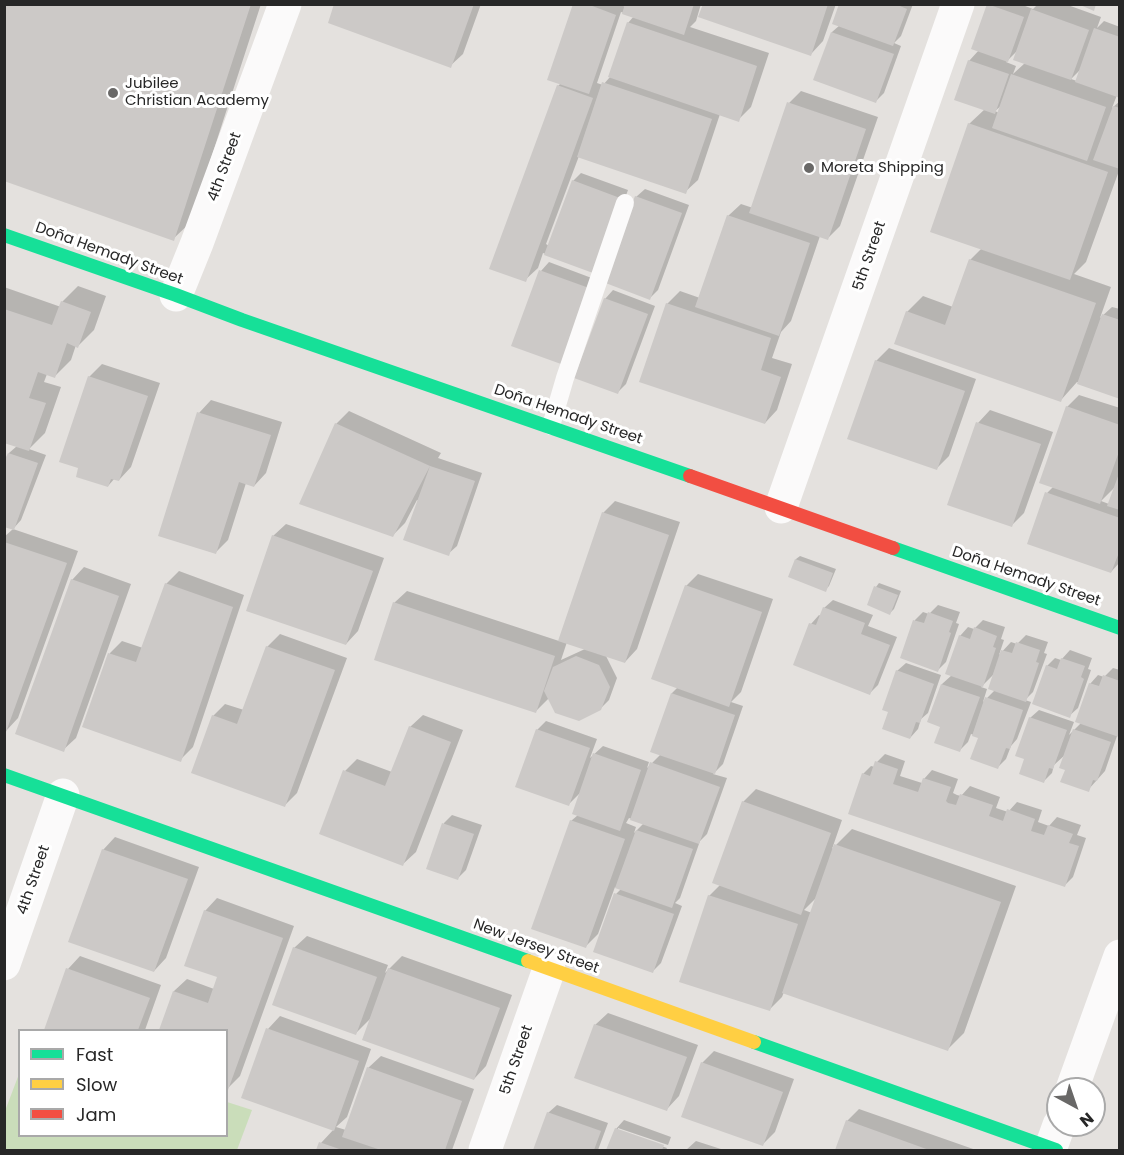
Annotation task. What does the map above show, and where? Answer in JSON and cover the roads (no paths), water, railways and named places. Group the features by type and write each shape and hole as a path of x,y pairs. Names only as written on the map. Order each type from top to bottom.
{"main road":[{"name":"Doña Hemady Street","path":"4,234 253,324 551,426 1119,628"},
{"name":"New Jersey Street","path":"4,775 549,969 1054,1144"}],"street":[{"name":"4th Street","path":"176,295 285,4"},
{"name":"5th Street","path":"781,507 958,4"},
{"name":"4th Street","path":"4,964 63,795"},
{"path":"1076,1077 1119,956"},
{"name":"5th Street","path":"485,1150 549,969"}],"lane":[{"path":"551,426 565,378 625,203"}],"place":[{"name":"Jubilee Christian Academy","path":"113,93"},
{"name":"Moreta Shipping","path":"809,168"}]}
